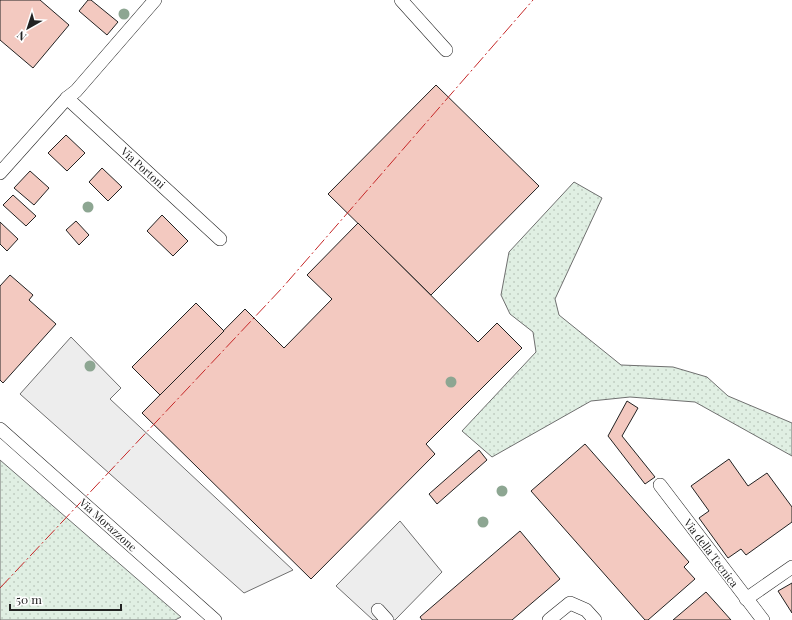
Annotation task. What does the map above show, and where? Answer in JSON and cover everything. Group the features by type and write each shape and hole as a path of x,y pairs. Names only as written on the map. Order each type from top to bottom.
{"street":[{"path":"0,173 67,98 76,91 155,0"},
{"path":"401,0 446,50"},
{"name":"Via Portoni","path":"67,98 220,238"},
{"name":"Via Morazzone","path":"0,429 215,620"},
{"name":"Via della Tecnica","path":"660,485 763,620"},
{"path":"746,599 792,567"},
{"path":"549,620 570,603 586,610 595,620"},
{"path":"378,610 387,620"}],"green space":[{"path":"574,182 602,198 555,299 559,315 621,365 673,367 707,377 728,396 792,423 792,456 695,402 630,397 591,401 492,457 462,431 536,352 533,332 510,314 501,295 509,252"},
{"path":"0,460 181,617 175,620 0,620"}],"shaded area":[{"path":"71,337 121,388 110,399 293,570 244,593 20,394"},
{"path":"400,521 442,572 395,620 373,620 336,586"}],"building":[{"path":"0,0 40,0 69,25 33,68 0,40"},
{"path":"88,0 91,0 118,22 107,35 79,11"},
{"path":"436,85 539,186 431,295 328,194"},
{"path":"66,135 85,153 67,171 48,153"},
{"path":"102,168 122,187 108,201 89,182"},
{"path":"30,171 49,188 34,205 14,188"},
{"path":"13,195 36,216 26,226 3,205"},
{"path":"162,215 188,241 173,256 147,231"},
{"path":"76,221 89,235 79,245 66,230"},
{"path":"0,222 18,239 7,251 0,244"},
{"path":"358,223 478,342 497,323 522,348 426,444 435,454 311,579 142,413 245,309 284,348 332,299 307,275"},
{"path":"10,275 33,295 29,300 56,324 3,383 0,380 0,286"},
{"path":"196,303 224,331 160,395 132,367"},
{"path":"627,401 638,408 622,436 655,477 645,484 608,436"},
{"path":"585,444 689,562 684,567 695,579 648,620 645,620 531,491"},
{"path":"479,450 487,460 437,504 429,494"},
{"path":"729,459 748,486 767,473 792,507 792,522 746,555 741,549 728,558 699,518 709,511 691,486"},
{"path":"520,531 560,579 512,620 422,620 420,617"},
{"path":"792,583 792,613 778,591"},
{"path":"706,592 731,620 673,620"}],"power":[{"path":"0,588 283,287 533,0"}]}
